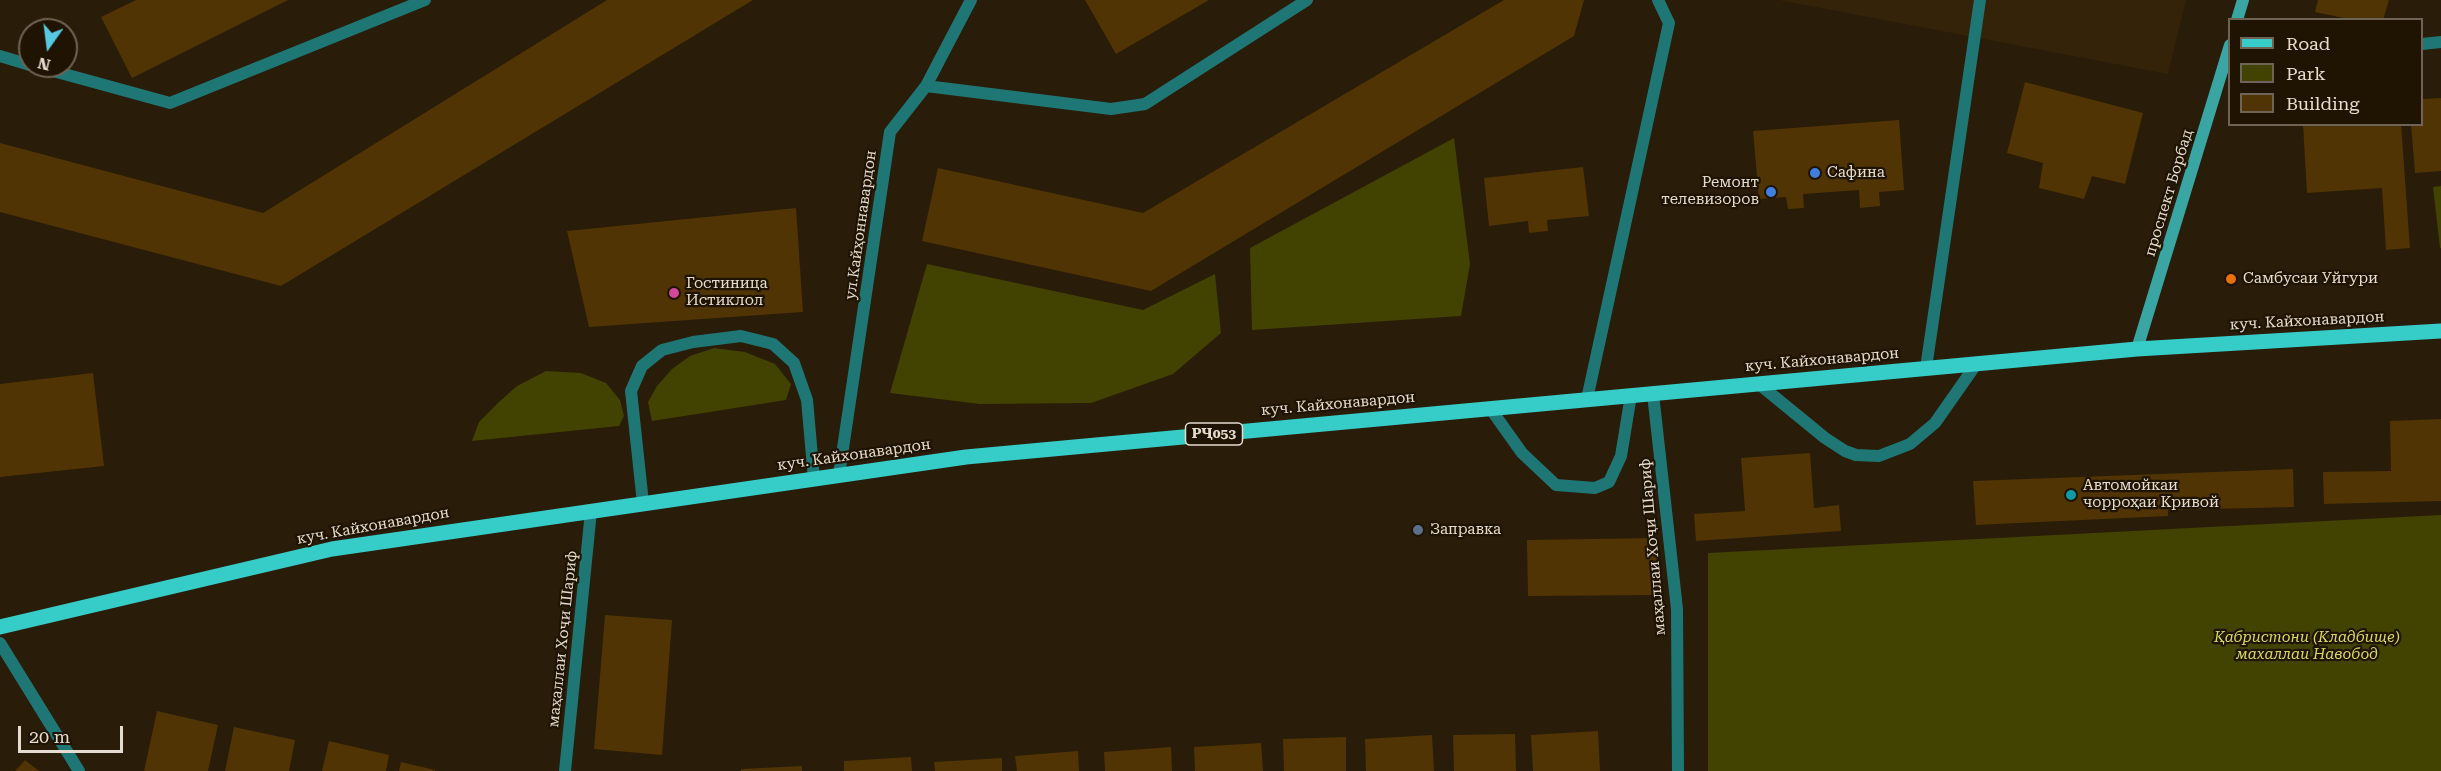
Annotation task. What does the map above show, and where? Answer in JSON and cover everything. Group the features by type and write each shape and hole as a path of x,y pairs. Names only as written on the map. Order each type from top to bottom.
{"main road":[{"name":"куч. Кайхонавардон","path":"0,627 332,549 966,457 2138,349 2441,332"}],"street":[{"path":"78,78 170,103 425,0"},
{"name":"ул.Кайҳоннавардон","path":"839,475 890,132 926,86 970,0"},
{"path":"926,86 1111,109 1146,104 1307,0"},
{"path":"1587,399 1668,23 1658,0"},
{"path":"1926,368 1980,0"},
{"path":"2238,18 2243,0"},
{"path":"2423,44 2441,42"},
{"path":"0,56 18,61"},
{"name":"проспект Борбад","path":"2138,349 2228,58"},
{"path":"643,503 631,391 642,366 662,350 693,342 741,336 772,344 794,363 807,400 814,479"},
{"path":"1759,384 1845,452 1879,456 1910,444 1935,423 1977,363"},
{"name":"маҳаллаи Хоҷи Шариф","path":"1653,394 1677,609 1678,771"},
{"path":"1490,408 1522,453 1556,485 1595,488 1610,482 1621,456 1631,395"},
{"name":"маҳаллаи Хоҷи Шариф","path":"565,771 591,511"},
{"path":"0,643 79,771"}],"shaded area":[{"path":"1779,0 2186,0 2168,74"}],"green space":[{"path":"1454,138 1470,264 1461,316 1252,330 1250,248"},
{"path":"2441,186 2441,248 2440,248 2433,187"},
{"path":"927,264 1143,310 1215,274 1221,333 1173,374 1091,403 980,404 890,393"},
{"path":"714,348 745,352 775,364 791,384 786,400 652,421 648,402 657,386 672,369 690,356"},
{"path":"546,371 581,373 606,383 620,400 624,416 619,426 472,441 479,422 499,402 517,386"},
{"name":"Қабристони (Кладбище) махаллаи Навобод","path":"2441,515 2441,771 1708,771 1708,553"}],"building":[{"path":"136,0 288,0 132,78 101,17"},
{"path":"607,0 753,0 281,286 0,212 0,143 263,213"},
{"path":"1085,0 1209,0 1116,54"},
{"path":"1504,0 1584,0 1574,36 1151,291 922,241 938,168 1143,213"},
{"path":"2318,0 2389,0 2384,18 2344,18 2315,12"},
{"path":"2025,82 2143,113 2125,184 2092,176 2084,199 2039,188 2043,163 2007,153"},
{"path":"2441,98 2441,171 2415,173 2411,126 2423,126 2423,99"},
{"path":"1899,120 1904,190 1879,192 1880,206 1860,208 1859,190 1803,194 1804,208 1788,209 1786,197 1759,199 1753,131"},
{"path":"2303,126 2401,126 2410,248 2386,250 2382,188 2307,193"},
{"path":"1583,167 1589,216 1547,220 1548,231 1529,233 1528,221 1489,226 1484,178"},
{"path":"796,208 803,312 589,327 567,231"},
{"path":"93,373 104,466 0,477 0,384"},
{"path":"2441,419 2441,501 2324,504 2323,472 2391,471 2390,421"},
{"path":"1810,453 1814,508 1839,505 1841,531 1696,541 1694,514 1745,511 1741,458"},
{"name":"Автомойкаи чорроҳаи Кривой","path":"2293,469 2294,507 2168,510 2168,516 1976,525 1973,481"},
{"path":"1657,538 1657,595 1528,596 1527,540"},
{"path":"605,615 672,620 662,755 594,749"},
{"path":"157,711 218,725 208,771 144,771"},
{"path":"234,727 295,740 289,771 225,771"},
{"path":"1598,731 1600,771 1533,771 1531,735"},
{"path":"1515,734 1516,771 1454,771 1453,735"},
{"path":"1432,735 1434,771 1366,771 1365,739"},
{"path":"1346,737 1346,771 1284,771 1283,739"},
{"path":"329,741 389,755 386,771 322,771"},
{"path":"1261,743 1263,771 1195,771 1194,747"},
{"path":"1171,747 1172,771 1105,771 1104,752"},
{"path":"1078,751 1079,771 1017,771 1015,756"},
{"path":"911,757 912,771 844,771 844,761"},
{"path":"1002,758 1002,771 935,771 934,762"},
{"path":"25,760 39,771 15,771"},
{"path":"401,762 435,770 435,771 399,771"},
{"path":"802,766 802,771 741,771 741,769"}],"place":[{"name":"Сафина","path":"1815,173"},
{"name":"Ремонт телевизоров","path":"1771,192"},
{"name":"Самбусаи Уйгури","path":"2231,279"},
{"name":"Гостиница Истиклол","path":"674,293"},
{"name":"Автомойкаи чорроҳаи Кривой","path":"2071,495"},
{"name":"Заправка","path":"1418,530"}]}
